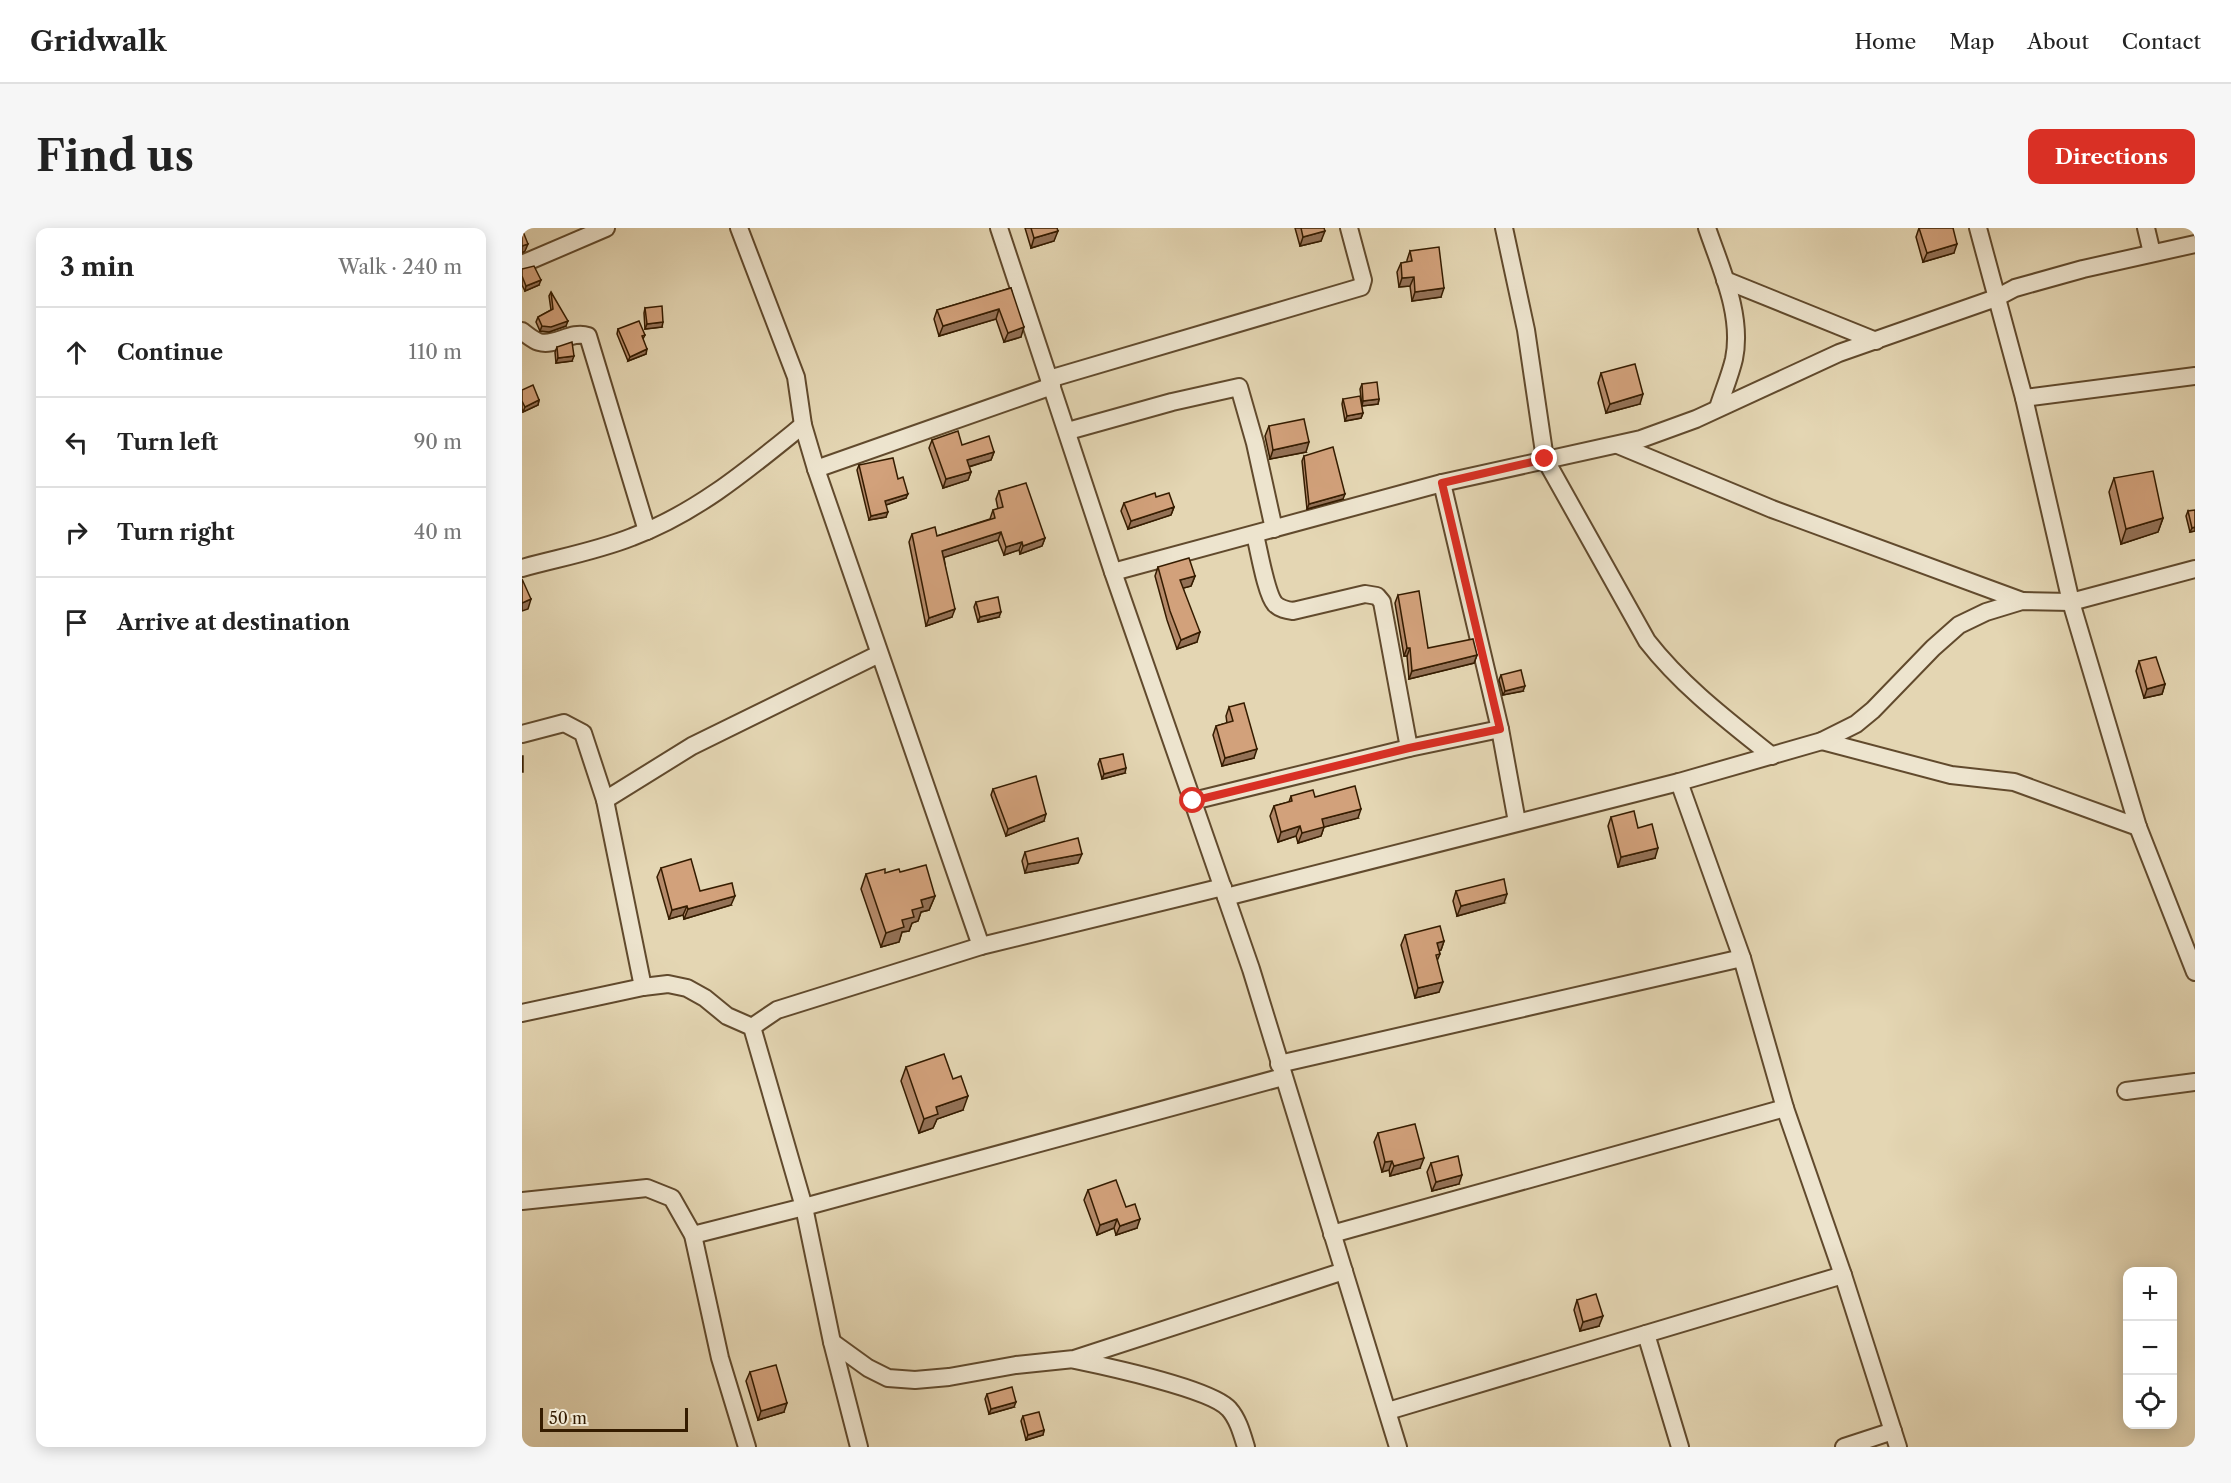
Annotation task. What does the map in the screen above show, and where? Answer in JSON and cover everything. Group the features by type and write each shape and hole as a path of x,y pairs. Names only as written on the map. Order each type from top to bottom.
{"street":[{"path":"739,228 796,377 802,425 816,470 981,946"},
{"path":"999,228 1113,572 1251,969 1398,1447"},
{"path":"816,470 1051,382 1361,286 1363,280 1349,228"},
{"path":"1504,228 1526,330 1545,459 1647,641 1666,666 1772,756"},
{"path":"1707,228 1734,312 1736,336 1734,358 1718,408"},
{"path":"1978,228 2024,398 2071,602 2138,827 2195,972"},
{"path":"2146,228 2152,253"},
{"path":"522,264 595,230"},
{"path":"1113,572 1442,483 1618,445 1667,430 1839,353 1996,298 2015,288 2195,244"},
{"path":"1725,280 1876,341"},
{"path":"522,331 534,340 546,343 580,333 588,336 646,531"},
{"path":"2024,398 2195,376"},
{"path":"1068,431 1172,402 1239,387 1255,443 1274,529"},
{"path":"522,568 632,538 693,507 736,480 802,425"},
{"path":"1618,445 1772,509 2022,601"},
{"path":"1442,483 1500,729 1517,822"},
{"path":"1255,535 1270,596 1284,610 1293,611 1365,594 1377,597 1382,602 1409,748"},
{"path":"752,1027 777,1010 981,946 1224,892 1517,822 1679,782 1822,741 1856,724 1874,710 1933,648 1959,625 1986,612 2022,601 2071,602 2195,569"},
{"path":"605,800 692,746 879,654"},
{"path":"522,734 564,723 583,733 605,800 643,987"},
{"path":"1193,801 1409,748 1500,729"},
{"path":"1822,741 1951,775 2014,782 2138,827"},
{"path":"1679,782 1742,958 1785,1108 1844,1275 1895,1439 1844,1447"},
{"path":"693,1235 804,1207 1281,1071 1742,958"},
{"path":"522,1013 643,987 668,984 687,988 705,998 727,1016 752,1027"},
{"path":"752,1027 804,1207 832,1342 859,1447"},
{"path":"2126,1091 2195,1082"},
{"path":"1332,1234 1785,1108"},
{"path":"522,1201 648,1188 672,1198 693,1235 720,1358 747,1447"},
{"path":"832,1342 868,1368 888,1378 915,1380 1074,1359 1344,1271"},
{"path":"1388,1411 1844,1275"},
{"path":"1646,1334 1680,1447"},
{"path":"1074,1359 1162,1381 1216,1400 1228,1407 1237,1421 1246,1447"}],"building":[{"path":"1031,228 1057,228 1058,231 1034,238"},
{"path":"1301,228 1324,228 1325,231 1303,237"},
{"path":"1919,228 1953,228 1957,244 1927,253"},
{"path":"522,229 528,244 522,246"},
{"path":"1439,247 1444,288 1415,292 1414,277 1402,278 1401,263 1412,261 1410,251"},
{"path":"534,266 541,280 526,286 522,269"},
{"path":"1011,288 1024,327 1008,333 999,309 943,326 937,310"},
{"path":"551,292 568,321 551,327 542,326 538,317 553,309"},
{"path":"662,306 663,322 647,324 645,308"},
{"path":"639,321 645,335 642,336 647,349 630,357 618,329"},
{"path":"572,342 574,356 558,358 557,347"},
{"path":"1635,364 1643,394 1610,404 1601,373"},
{"path":"1377,382 1379,399 1363,401 1362,384"},
{"path":"533,385 539,400 525,407 522,401 522,390"},
{"path":"1360,396 1363,413 1347,416 1343,399"},
{"path":"1304,419 1309,442 1273,450 1269,426"},
{"path":"958,431 962,445 989,436 994,452 967,460 971,472 946,479 932,440"},
{"path":"1333,447 1345,494 1309,504 1304,456"},
{"path":"893,458 898,479 903,477 908,494 885,501 888,512 871,516 859,465"},
{"path":"2153,471 2163,518 2126,529 2114,478"},
{"path":"1026,483 1045,538 1023,546 1022,542 1006,547 1001,532 942,551 955,609 929,618 912,534 935,527 937,536 995,518 993,510 1003,507 999,491"},
{"path":"1155,493 1156,497 1169,493 1174,507 1131,521 1124,503"},
{"path":"2195,510 2195,527 2192,528 2188,511"},
{"path":"1189,558 1195,576 1180,580 1200,632 1181,640 1158,567"},
{"path":"522,579 531,599 522,603"},
{"path":"1419,591 1428,648 1473,639 1477,655 1412,671 1410,648 1407,648 1398,595"},
{"path":"998,597 1001,612 980,617 976,602"},
{"path":"2156,657 2165,684 2147,689 2139,661"},
{"path":"1521,670 1525,686 1505,691 1501,675"},
{"path":"1244,703 1257,749 1225,758 1216,726 1233,721 1229,707"},
{"path":"1123,754 1126,768 1104,774 1100,759"},
{"path":"1036,776 1046,814 1008,829 993,789"},
{"path":"1355,786 1361,809 1322,819 1324,827 1302,833 1300,826 1281,832 1274,806 1292,801 1291,796 1313,790 1315,797"},
{"path":"1634,811 1638,828 1652,824 1658,848 1621,857 1611,817"},
{"path":"1078,838 1082,854 1028,864 1025,852"},
{"path":"691,859 700,891 732,883 735,896 688,909 687,906 672,910 661,868"},
{"path":"926,865 935,896 921,900 923,907 912,910 914,917 902,920 904,927 886,933 866,874 885,869 885,873 899,869 900,872"},
{"path":"1504,879 1507,894 1461,906 1456,891"},
{"path":"1440,926 1444,941 1437,943 1440,954 1436,955 1443,982 1418,988 1405,935"},
{"path":"944,1054 953,1079 961,1076 968,1096 936,1107 938,1114 924,1119 906,1067"},
{"path":"1415,1124 1424,1158 1394,1166 1392,1161 1385,1162 1378,1133"},
{"path":"1458,1156 1462,1175 1436,1182 1431,1163"},
{"path":"1116,1180 1126,1207 1135,1204 1140,1219 1120,1226 1117,1219 1100,1225 1088,1190"},
{"path":"1596,1294 1603,1316 1583,1322 1577,1300"},
{"path":"776,1365 787,1403 761,1411 750,1372"},
{"path":"1012,1387 1016,1402 991,1409 987,1394"},
{"path":"1039,1412 1044,1430 1028,1435 1023,1416"}],"route":[{"path":"1193,801 1409,748 1500,729 1442,483 1545,459"}]}
